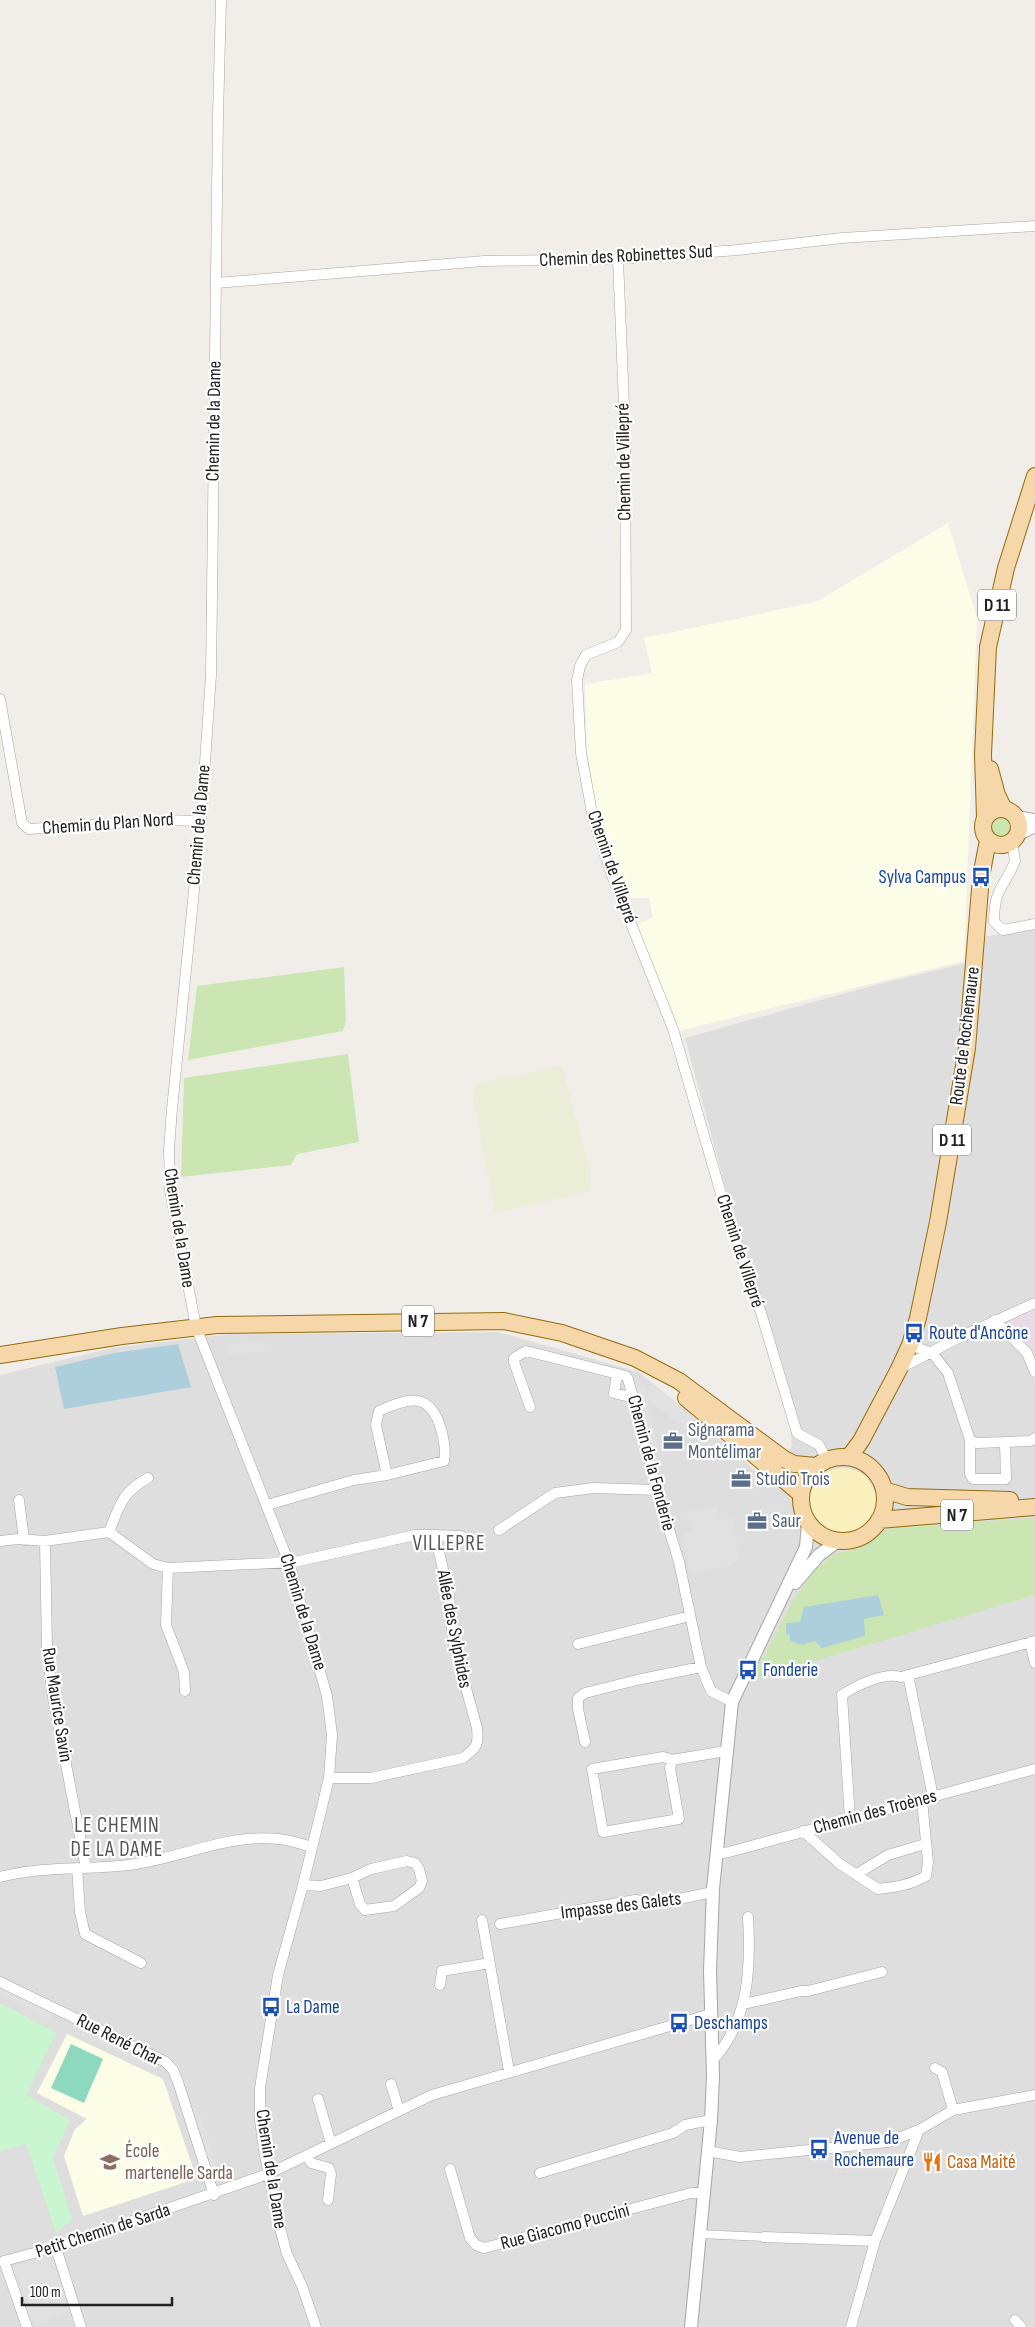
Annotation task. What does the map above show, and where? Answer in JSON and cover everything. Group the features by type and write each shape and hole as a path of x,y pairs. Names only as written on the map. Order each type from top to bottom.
{"main road":[{"name":"D 11","path":"985,818 983,738 988,647 1006,568 1035,476"},
{"name":"D 11","path":"983,738 997,795 1010,813"},
{"path":"993,810 1010,813 1019,826 1005,840 982,827 985,818 993,810"},
{"name":"Route de Rochemaure","path":"849,1457 861,1441 899,1369 910,1345 918,1318 938,1222 967,1048 978,905 1005,840"},
{"name":"N 7","path":"0,1355 66,1344 196,1327 256,1323 504,1321 562,1333 635,1358 679,1381 784,1459 794,1464 822,1463"},
{"name":"N 7","path":"635,1358 694,1404 801,1494"},
{"name":"Route de Rochemaure","path":"867,1464 869,1441 875,1421 888,1400 899,1369"},
{"path":"838,1457 849,1457 867,1464 880,1480 884,1490 884,1506 879,1520 872,1530 862,1537 850,1541 838,1541 816,1532 808,1523 801,1504 801,1494 808,1474 822,1463 838,1457"},
{"name":"N 7","path":"884,1490 906,1497 1035,1501"},
{"name":"N 7","path":"879,1520 1035,1507"}],"street":[{"name":"Chemin de la Dame","path":"221,0 210,675 201,821 176,1053 169,1150 170,1190 196,1327 289,1563 327,1696 332,1735 329,1778 303,1885 278,1975 260,2088 260,2120 268,2174 287,2254 302,2286 316,2327"},
{"name":"Chemin des Robinettes Sud","path":"216,283 484,262 618,259 738,250 842,238 1035,226"},
{"name":"Chemin de Villepré","path":"618,259 625,429 626,630 618,642 586,655 580,666 577,680 581,753 593,818 612,876 673,1029 724,1204 762,1316 797,1433 819,1445 822,1463"},
{"name":"Chemin du Plan Nord","path":"0,699 22,823 29,829 163,820 201,821"},
{"path":"1010,813 1035,820"},
{"path":"1035,826 1005,840 1015,861 1000,887 994,904 994,922 1002,930 1035,924"},
{"path":"899,1369 995,1320 1035,1303"},
{"path":"995,1320 1027,1353 1035,1372"},
{"path":"910,1345 932,1353 942,1364 954,1387 970,1440 970,1474 974,1479 1006,1479 1005,1442"},
{"name":"Chemin de la Fonderie","path":"530,1407 514,1362 514,1358 519,1353 526,1351 617,1374 628,1379 657,1490 679,1562 701,1667 711,1691 732,1702"},
{"path":"617,1374 614,1393 634,1398"},
{"path":"267,1505 354,1480 388,1475 444,1460 446,1448 436,1412 428,1405 417,1400 392,1405 379,1411 376,1425 388,1475"},
{"path":"970,1440 977,1443 1030,1441 1035,1438"},
{"path":"109,1532 123,1498 130,1489 148,1478"},
{"path":"499,1530 556,1493 593,1488 657,1490"},
{"path":"19,1500 24,1540"},
{"path":"691,2327 711,2120 712,2014 710,1971 713,1892 732,1702 806,1547 808,1523"},
{"path":"0,1541 45,1541 109,1532 153,1564 168,1568 289,1563 416,1535 461,1536"},
{"name":"Allée des Sylphides","path":"329,1778 370,1778 462,1758 474,1750 478,1742 477,1728 453,1641 448,1594 435,1535"},
{"name":"Rue Maurice Savin","path":"45,1541 47,1648 82,1868 80,1912 86,1934 142,1963"},
{"path":"785,1594 819,1555 838,1541"},
{"path":"168,1568 166,1624 184,1672 185,1691"},
{"path":"578,1644 690,1616"},
{"path":"850,1819 842,1694 886,1676 908,1675 1033,1642 1035,1663"},
{"path":"585,1742 578,1709 578,1698 585,1693 701,1667"},
{"path":"908,1675 933,1797"},
{"path":"672,1760 670,1768 679,1819 603,1832 592,1769 663,1757 672,1760 726,1751"},
{"name":"Chemin des Troènes","path":"716,1854 730,1852 1035,1769"},
{"path":"803,1832 840,1864 878,1890 917,1882 926,1876 928,1862 922,1800"},
{"path":"0,1877 30,1871 138,1864 237,1840 258,1838 279,1839 312,1848"},
{"path":"857,1874 888,1855 925,1844"},
{"path":"303,1885 321,1886 352,1878 371,1869 408,1861 415,1863 419,1869 422,1881 419,1888 394,1906 365,1910 360,1904 352,1878"},
{"name":"Impasse des Galets","path":"500,1924 635,1900 659,1902 713,1892"},
{"path":"712,2061 724,2048 744,2004 750,1951 748,1917"},
{"path":"482,1920 509,2071"},
{"path":"440,1985 442,1971 490,1963"},
{"path":"744,2004 808,1991 882,1972"},
{"name":"Rue René Char","path":"0,1982 166,2062 173,2070 178,2082 214,2195"},
{"name":"Petit Chemin de Sarda","path":"27,2327 4,2261 56,2248 214,2195 268,2174 432,2095 509,2071 712,2014"},
{"path":"935,2068 942,2072 953,2110"},
{"path":"391,2084 399,2111"},
{"path":"708,2151 740,2156 849,2148 888,2142 919,2130 953,2110 1035,2095"},
{"path":"318,2100 331,2144"},
{"path":"540,2173 673,2133 685,2125 711,2120"},
{"path":"851,2327 875,2241 919,2130"},
{"path":"307,2156 311,2163 329,2168 331,2174 328,2200"},
{"name":"Rue Giacomo Puccini","path":"450,2169 470,2238 476,2245 484,2248 691,2194 703,2193"},
{"path":"700,2234 875,2241"},
{"path":"56,2248 81,2327"}],"shaded area":[{"path":"948,523 977,618 964,961 678,1031 637,925 653,917 649,898 627,898 611,859 597,814 587,749 585,684 652,673 644,638 816,602"},
{"path":"1035,928 1035,1310 1004,1324 1035,1360 1035,2327 0,2327 0,1375 112,1348 230,1334 498,1332 639,1372 712,1432 769,1483 792,1445 786,1376 728,1197 685,1038 871,986 966,963 983,937"},
{"path":"562,1066 591,1174 589,1191 495,1213 473,1097 475,1084"},
{"path":"1035,1310 1035,1360 1004,1324"},
{"path":"264,1342 265,1351 228,1354 228,1345"},
{"path":"644,1384 647,1392 652,1385 689,1411 688,1414 692,1417 689,1422 691,1429 686,1431 649,1400 656,1443 661,1446 652,1455 636,1385"},
{"path":"717,1508 720,1519 732,1518 740,1560 731,1561 732,1565 690,1573 683,1536 684,1532 691,1531 687,1511"},
{"path":"0,1988 51,2013 50,2019 0,1994"},
{"path":"85,2029 161,2066 153,2070 79,2033"},
{"path":"67,2034 163,2079 194,2171 189,2181 83,2216 64,2156 75,2129 87,2119 37,2093"},
{"path":"198,2110 220,2174 213,2176 191,2112"},
{"path":"52,2253 70,2311 30,2326 12,2267"}],"green space":[{"path":"1001,816 1009,820 1013,828 1009,836 1001,840 993,836 989,828 993,820"},
{"path":"344,967 346,1020 343,1031 188,1060 197,986"},
{"path":"348,1054 359,1142 297,1154 291,1165 181,1177 184,1078"},
{"path":"1035,1518 1035,1595 752,1680 793,1600 813,1572 834,1554 863,1547 889,1528"},
{"path":"0,2003 56,2033 26,2095 70,2120 53,2158 72,2220 56,2233 26,2144 0,2151"},
{"path":"71,2044 103,2059 84,2103 51,2088"}],"sand":[{"path":"843,1468 855,1471 866,1478 873,1489 876,1501 873,1513 866,1524 855,1531 843,1534 831,1531 820,1524 813,1513 810,1501 813,1489 820,1478 831,1471"}],"water":[{"path":"178,1344 191,1387 64,1409 55,1367 114,1353"},
{"path":"878,1595 884,1615 864,1619 865,1636 822,1648 815,1641 802,1645 790,1641 790,1635 786,1634 786,1623 800,1622 804,1607"}],"place":[{"name":"Sylva Campus","path":"981,877"},
{"name":"Route d'Ancône","path":"914,1333"},
{"name":"Signarama Montélimar","path":"673,1441"},
{"name":"Studio Trois","path":"741,1479"},
{"name":"Saur","path":"757,1521"},
{"name":"Fonderie","path":"748,1670"},
{"name":"La Dame","path":"271,2007"},
{"name":"Deschamps","path":"679,2023"},
{"name":"Avenue de Rochemaure","path":"819,2149"},
{"name":"École martenelle Sarda","path":"110,2162"},
{"name":"Casa Maité","path":"932,2162"}],"district":[{"name":"VILLEPRE","path":"449,1543"},
{"name":"LE CHEMIN DE LA DAME","path":"117,1837"}]}
